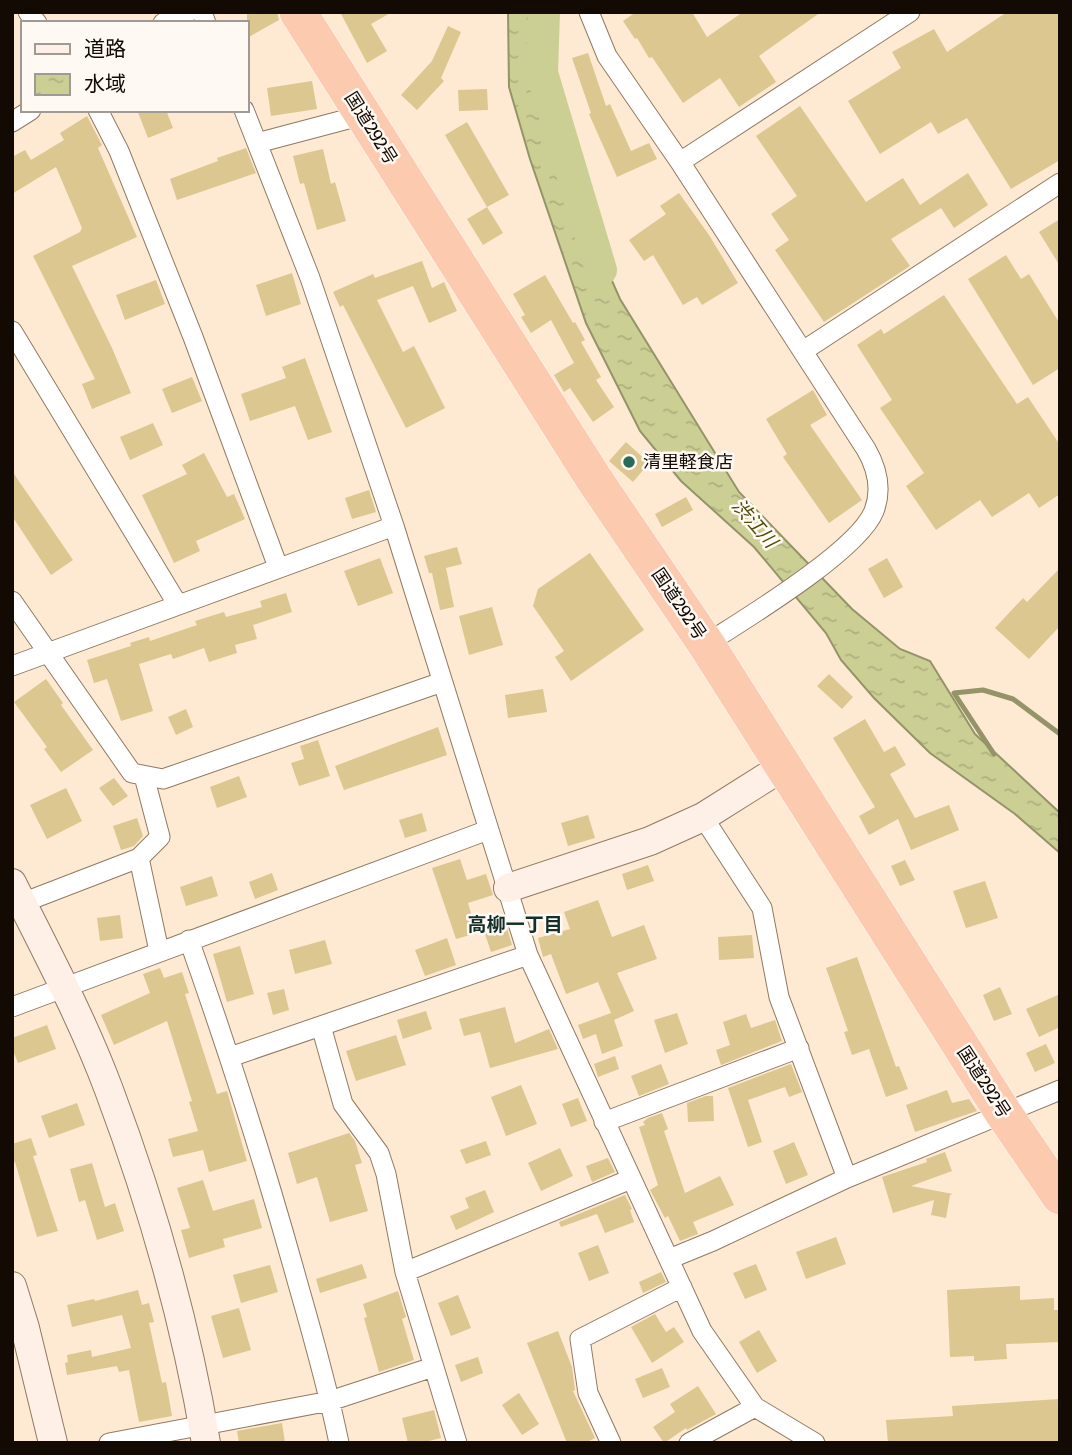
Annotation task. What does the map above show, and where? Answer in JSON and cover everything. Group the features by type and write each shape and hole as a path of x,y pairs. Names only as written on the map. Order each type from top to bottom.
{"highway":[{"name":"国道292号","path":"298,12 594,479 706,644 1004,1114 1060,1196"}],"street":[{"path":"168,21 188,12"},
{"path":"589,12 607,56 680,162 866,449 873,461 878,480 874,512 860,532 831,559 706,644"},
{"path":"680,162 910,12"},
{"path":"12,122 28,112"},
{"path":"99,112 119,151 193,337 278,567"},
{"path":"245,112 310,278 394,526 528,955 702,1331 755,1407 815,1443"},
{"path":"257,143 363,115"},
{"path":"803,351 1060,183"},
{"path":"12,331 178,605"},
{"path":"12,666 394,526"},
{"path":"12,601 132,773 144,776 163,779 442,682"},
{"path":"508,888 650,841 703,817 784,766"},
{"path":"144,776 160,837 139,858 17,893 65,986 108,1089 139,1179 175,1300 205,1434"},
{"path":"703,817 762,908 779,997 847,1178"},
{"path":"12,1007 488,830"},
{"path":"139,858 159,951"},
{"path":"189,940 230,1056 278,1214 330,1401 339,1443"},
{"path":"230,1056 528,955"},
{"path":"321,1026 343,1104 379,1153 386,1174 405,1272 457,1443"},
{"path":"604,1122 799,1048"},
{"path":"670,1259 847,1178 1060,1090"},
{"path":"405,1272 631,1179"},
{"path":"12,1286 53,1443"},
{"path":"611,1443 588,1393 580,1339 682,1287"},
{"path":"109,1443 205,1434 330,1401 433,1367"},
{"path":"689,1443 755,1407"}],"water":[{"path":"508,12 552,12 549,69 565,174 620,299 739,492 852,609 900,649 930,661 975,734 1060,813 1060,853 1015,814 930,753 874,698 841,660 826,633 754,547 681,481 640,431 586,323 530,159 509,87"}],"building":[{"path":"247,12 277,12 279,20 248,37"},
{"path":"340,12 392,12 371,24 387,51 367,63"},
{"path":"636,12 692,12 707,37 743,12 821,12 759,56 776,82 739,107 720,78 683,103 652,57 649,58 623,21"},
{"path":"1007,12 1060,12 1060,160 1011,189 967,118 938,134 931,122 880,154 848,101 901,68 892,52 934,29 947,52"},
{"path":"448,26 461,32 441,78 444,81 417,110 401,95 432,61"},
{"path":"588,53 606,106 610,104 631,151 649,143 657,159 617,177 589,114 591,113 572,58"},
{"path":"312,81 317,109 271,116 267,88"},
{"path":"487,89 488,110 459,111 458,90"},
{"path":"800,106 866,202 903,178 920,205 968,173 988,205 954,228 941,208 891,239 910,266 824,322 775,250 789,240 771,214 797,196 756,136"},
{"path":"138,112 167,112 173,128 148,138"},
{"path":"87,116 102,145 98,148 137,237 72,266 131,393 92,409 82,384 95,379 33,256 80,232 82,228 56,167 12,194 12,157 25,150 31,160 64,140 60,133"},
{"path":"467,122 509,195 487,207 445,135"},
{"path":"246,148 256,173 177,200 170,179"},
{"path":"323,149 331,184 335,182 346,221 317,230 304,183 300,184 293,156"},
{"path":"679,193 738,283 702,305 697,297 683,305 653,255 644,261 629,240 666,214 660,206"},
{"path":"487,207 503,233 483,245 467,219"},
{"path":"1060,219 1060,266 1039,232"},
{"path":"1006,255 1021,279 1029,274 1060,324 1060,368 1033,385 968,279"},
{"path":"422,261 432,288 444,282 457,311 429,323 413,286 377,300 403,352 414,346 445,408 406,428 343,305 340,307 333,292 373,274 375,278"},
{"path":"292,273 301,304 266,316 256,285"},
{"path":"545,275 585,340 581,342 601,377 596,380 614,407 593,422 570,388 564,392 554,375 574,363 551,320 531,333 521,317 525,315 513,294"},
{"path":"156,280 165,304 125,320 116,295"},
{"path":"944,295 1017,404 1028,397 1060,445 1060,494 1039,508 1029,493 992,517 980,500 936,530 906,486 924,473 880,408 892,400 857,345 881,329 884,334"},
{"path":"305,358 332,432 308,440 295,406 250,421 241,394 286,378 282,367"},
{"path":"192,377 202,401 172,413 162,389"},
{"path":"813,390 827,415 810,425 862,500 829,523 783,457 787,454 766,419"},
{"path":"153,423 163,445 130,460 120,437"},
{"name":"清里軽食店","path":"626,442 649,463 633,482 609,461"},
{"path":"204,453 227,497 234,494 245,519 196,541 200,551 174,563 142,495 187,474 182,465"},
{"path":"12,471 73,560 51,575 12,516"},
{"path":"369,490 376,512 352,519 345,498"},
{"path":"686,497 693,510 662,527 655,514"},
{"path":"457,547 462,564 446,568 454,607 440,610 432,573 429,573 424,556"},
{"path":"590,553 644,630 571,681 555,657 564,651 533,606 538,589"},
{"path":"380,558 393,593 358,606 344,571"},
{"path":"887,558 903,587 884,598 868,569"},
{"path":"1060,568 1060,626 1029,659 995,628 1023,598 1027,602"},
{"path":"286,593 292,612 253,625 257,639 235,645 237,653 209,662 204,648 173,659 171,654 139,664 153,711 121,721 107,679 94,683 87,660 131,646 130,643 149,637 150,641 197,625 195,621 224,612 226,617 262,607 260,601"},
{"path":"492,607 503,645 469,655 459,616"},
{"path":"829,674 853,697 842,709 817,686"},
{"path":"46,679 93,750 61,772 44,749 47,747 14,702"},
{"path":"543,689 547,712 508,718 505,695"},
{"path":"186,709 193,727 176,735 168,717"},
{"path":"865,719 884,752 895,746 906,765 890,774 915,818 949,805 959,830 911,850 898,819 869,835 859,816 875,807 833,738"},
{"path":"438,727 447,755 344,790 335,766"},
{"path":"318,740 330,776 299,786 291,763 304,759 300,746"},
{"path":"239,776 247,797 217,808 210,787"},
{"path":"114,778 128,796 113,806 99,788"},
{"path":"66,788 82,821 47,839 30,805"},
{"path":"422,813 427,831 405,838 399,820"},
{"path":"588,815 595,838 568,846 561,823"},
{"path":"137,818 143,836 134,846 121,850 113,826"},
{"path":"460,859 467,880 486,874 493,895 468,903 477,933 456,939 432,868"},
{"path":"905,860 915,880 900,886 891,866"},
{"path":"648,865 654,881 627,890 622,874"},
{"path":"272,873 278,890 255,899 249,882"},
{"path":"212,876 218,896 186,906 180,887"},
{"path":"985,881 998,918 966,928 953,891"},
{"path":"598,900 612,937 644,925 657,959 617,973 634,1011 614,1020 623,1046 602,1054 596,1034 583,1039 578,1025 611,1013 598,982 566,994 551,954 543,957 538,938 570,929 564,912"},
{"path":"120,915 123,938 100,941 97,918"},
{"path":"505,921 512,945 491,952 483,928"},
{"path":"752,935 754,958 719,960 718,937"},
{"path":"447,938 456,965 425,976 415,950"},
{"path":"325,940 332,964 295,974 289,950"},
{"path":"240,946 254,994 227,1002 213,954"},
{"path":"857,957 896,1067 899,1066 908,1089 886,1097 869,1049 852,1055 844,1032 848,1031 826,968"},
{"path":"160,968 164,978 182,972 189,993 185,994 217,1094 227,1091 247,1161 209,1172 203,1150 173,1157 168,1139 198,1131 189,1102 192,1101 167,1021 114,1045 101,1015 150,993 143,974"},
{"path":"1000,987 1012,1014 994,1021 983,995"},
{"path":"284,989 289,1010 273,1015 267,993"},
{"path":"1060,994 1060,1027 1039,1037 1026,1009"},
{"path":"505,1007 515,1043 549,1029 558,1049 490,1068 480,1032 464,1036 459,1019"},
{"path":"426,1011 432,1029 403,1039 397,1020"},
{"path":"677,1013 688,1044 665,1053 654,1020"},
{"path":"746,1014 751,1028 775,1020 782,1041 721,1065 716,1050 730,1045 723,1022"},
{"path":"47,1025 56,1049 18,1063 12,1048 12,1038"},
{"path":"396,1035 406,1065 356,1081 346,1051"},
{"path":"1046,1044 1055,1063 1035,1072 1026,1053"},
{"path":"615,1056 619,1069 598,1077 594,1064"},
{"path":"661,1064 669,1084 639,1096 631,1076"},
{"path":"791,1064 802,1092 789,1097 785,1087 748,1100 762,1142 748,1147 728,1088"},
{"path":"521,1085 537,1124 506,1136 491,1097"},
{"path":"947,1090 952,1103 969,1099 977,1111 915,1132 906,1105"},
{"path":"713,1096 714,1121 688,1122 687,1103"},
{"path":"578,1098 587,1121 571,1127 562,1104"},
{"path":"77,1103 85,1125 49,1138 41,1116"},
{"path":"662,1113 668,1129 664,1131 685,1193 720,1176 734,1205 693,1222 698,1234 680,1241 668,1216 665,1218 650,1190 658,1185 639,1127 645,1125 643,1122 648,1118"},
{"path":"349,1133 355,1141 362,1163 355,1165 368,1211 330,1222 317,1177 297,1184 288,1153"},
{"path":"31,1138 37,1155 33,1156 58,1231 37,1237 15,1162 12,1163 12,1144"},
{"path":"486,1141 491,1155 466,1164 460,1150"},
{"path":"794,1142 808,1175 786,1184 773,1151"},
{"path":"560,1148 573,1176 541,1191 528,1163"},
{"path":"945,1152 952,1171 911,1186 953,1194 950,1195 946,1218 931,1215 934,1200 893,1213 882,1177 927,1162 926,1159"},
{"path":"608,1158 615,1172 592,1182 586,1166"},
{"path":"92,1163 105,1207 115,1203 124,1231 97,1240 85,1200 79,1202 70,1169"},
{"path":"203,1180 213,1211 254,1199 262,1228 223,1239 225,1247 189,1258 181,1230 190,1228 177,1188"},
{"path":"485,1190 494,1212 456,1230 450,1216 469,1208 465,1198"},
{"path":"625,1195 632,1209 630,1210 634,1222 605,1233 597,1214 561,1227 559,1222"},
{"path":"836,1237 846,1264 806,1279 796,1252"},
{"path":"598,1245 609,1273 589,1281 578,1253"},
{"path":"362,1264 367,1278 320,1293 316,1279"},
{"path":"756,1264 767,1290 745,1299 733,1273"},
{"path":"270,1265 278,1292 241,1303 233,1275"},
{"path":"661,1272 666,1282 643,1293 639,1282"},
{"path":"1020,1286 1020,1300 1054,1298 1054,1310 1060,1310 1060,1342 1006,1344 1007,1359 974,1361 974,1356 950,1357 947,1290"},
{"path":"138,1290 142,1305 149,1303 154,1322 149,1323 162,1383 166,1382 172,1416 139,1422 129,1370 119,1372 117,1366 67,1375 65,1363 68,1362 67,1355 91,1350 92,1357 131,1348 122,1315 72,1327 67,1305"},
{"path":"398,1291 406,1317 402,1319 414,1360 379,1372 364,1318 367,1317 363,1304"},
{"path":"458,1295 471,1328 451,1336 438,1303"},
{"path":"239,1308 251,1350 223,1358 211,1316"},
{"path":"655,1314 666,1332 674,1327 684,1342 652,1363 631,1327"},
{"path":"759,1330 777,1361 757,1373 739,1342"},
{"path":"558,1331 572,1367 573,1391 595,1438 585,1443 567,1443 527,1343"},
{"path":"478,1357 483,1373 461,1382 455,1365"},
{"path":"662,1368 670,1387 643,1398 635,1379"},
{"path":"698,1386 716,1414 687,1430 686,1428 664,1443 653,1427 675,1412 670,1404"},
{"path":"519,1393 539,1424 522,1435 502,1405"},
{"path":"1060,1399 1060,1443 888,1443 886,1420 953,1416 952,1406"},
{"path":"434,1410 441,1438 408,1443 402,1418"},
{"path":"282,1423 285,1443 239,1443 237,1431"}],"waterway":[{"name":"渋江川","path":"544,12 542,73 601,270"},
{"path":"994,754 954,693 983,690 1013,699 1060,734"}],"place":[{"name":"清里軽食店","path":"629,462"}],"district":[{"name":"高柳一丁目","path":"515,924"}]}
